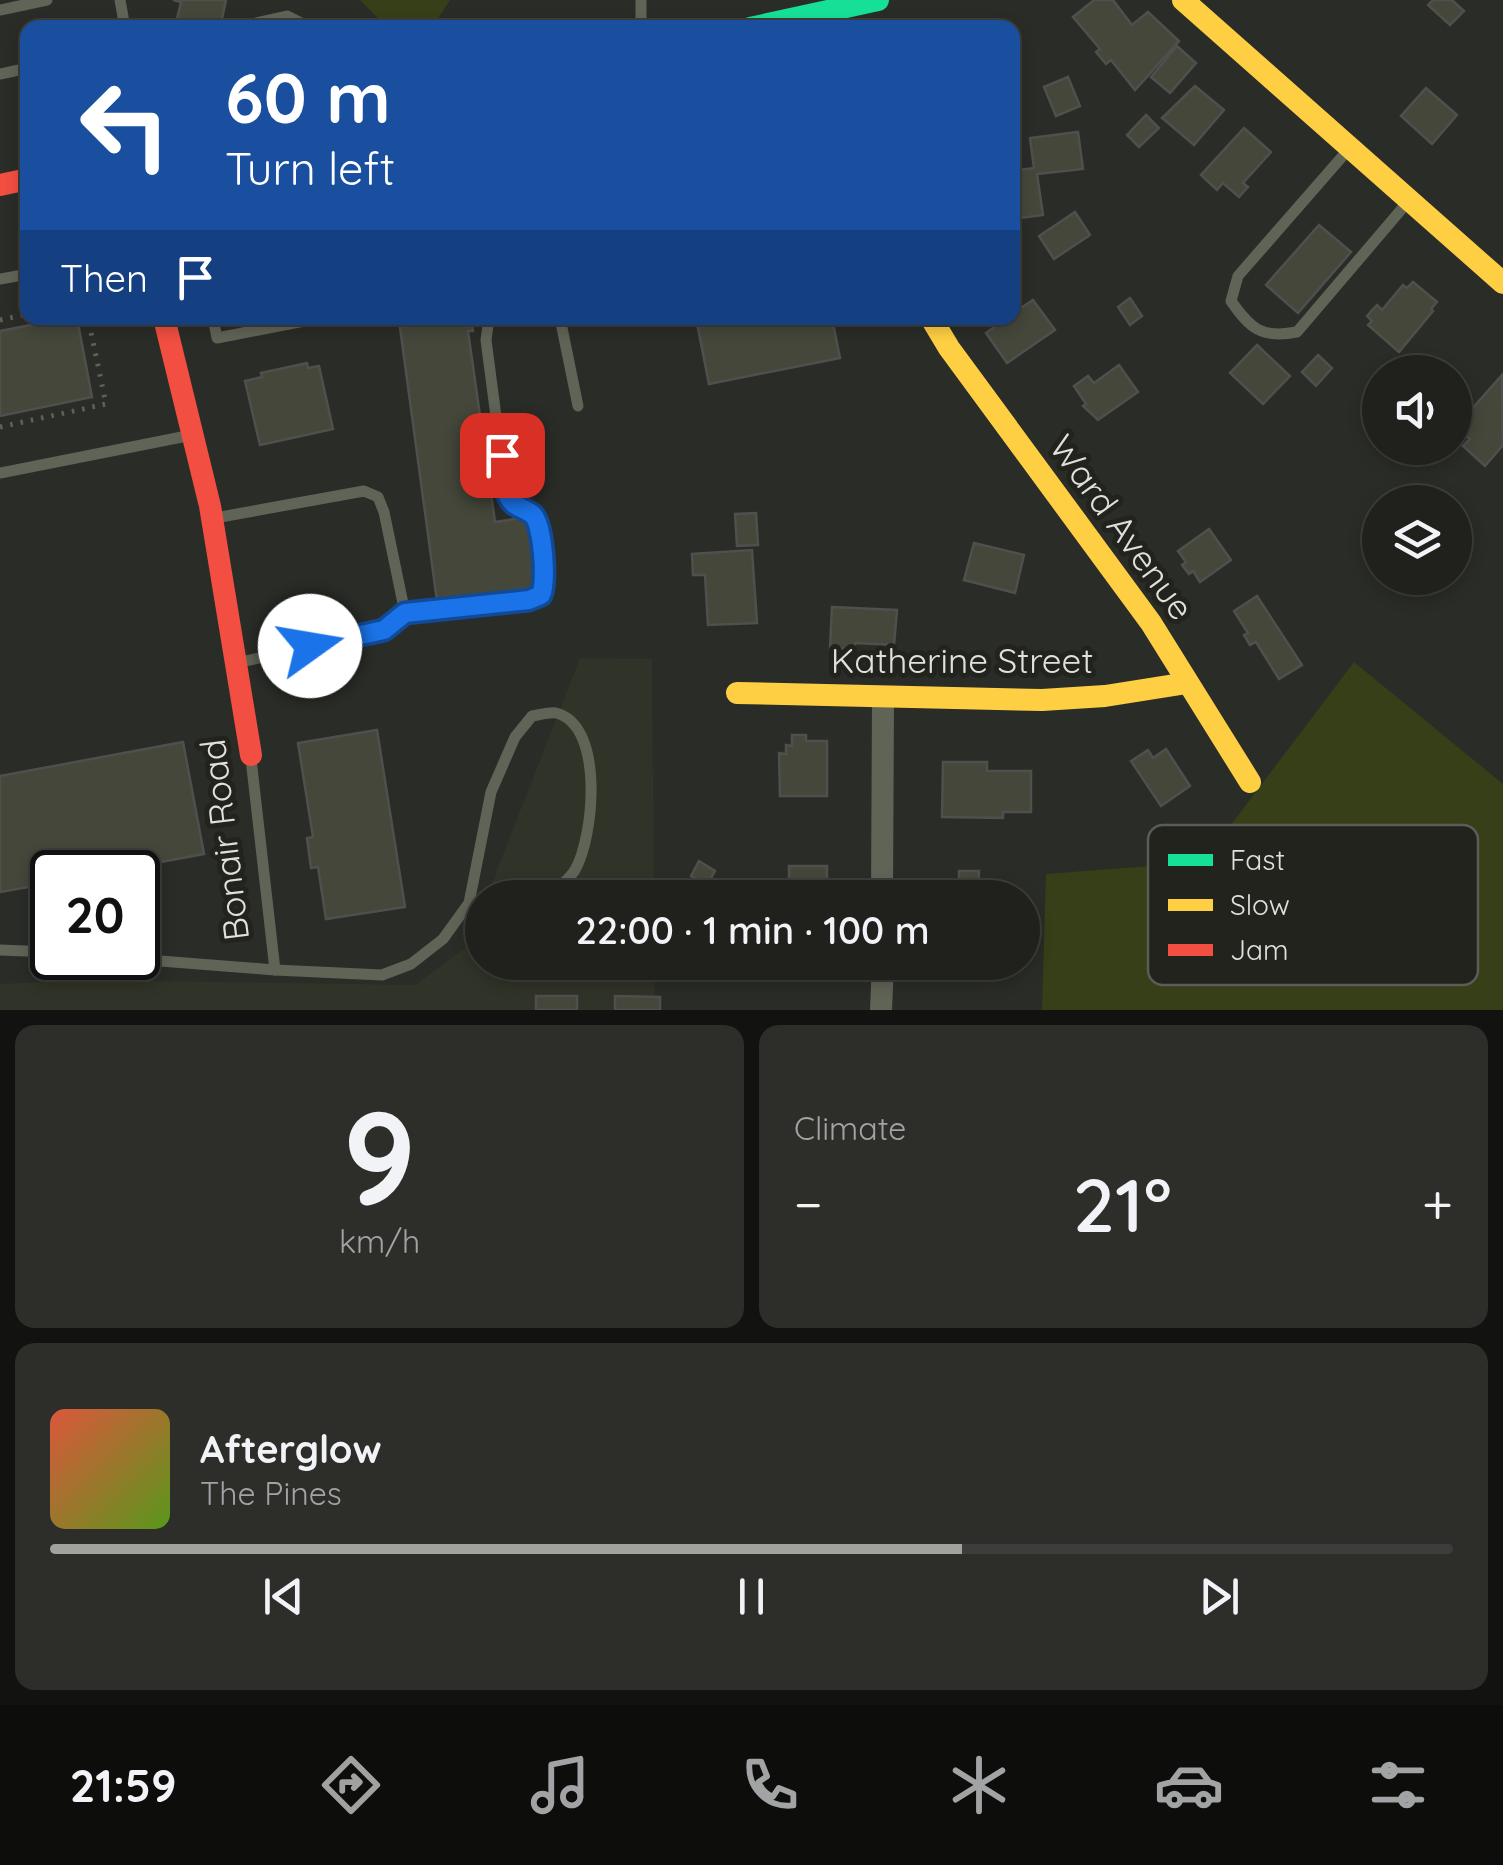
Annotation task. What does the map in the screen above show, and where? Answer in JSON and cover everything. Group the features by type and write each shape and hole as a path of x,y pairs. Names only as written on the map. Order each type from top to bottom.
{"main road":[{"path":"1183,0 1503,283"},
{"path":"786,20 872,1"},
{"name":"Bonair Road","path":"166,325 212,519 250,755"},
{"name":"Ward Avenue","path":"935,325 948,348 1109,562 1250,782"},
{"name":"Katherine Street","path":"737,692 1042,700 1105,696 1186,683"}],"street":[{"path":"882,880 883,698"},
{"path":"881,1010 882,980"}],"lane":[{"path":"0,10 47,0"},
{"path":"269,20 287,16 295,20"},
{"path":"1349,149 1238,276 1231,301 1249,327 1278,336 1296,332 1408,201"},
{"path":"214,325 217,338 253,325"},
{"path":"236,664 384,630 405,613 529,600 541,595 545,586 537,522 532,514 514,506 506,494 487,325"},
{"path":"561,325 578,406"},
{"path":"0,473 192,435"},
{"path":"212,519 364,492 378,498 405,613"},
{"path":"479,880 491,792 502,764 515,737 532,716 554,712 571,722 582,737 589,760 592,798 588,833 575,871 566,880"},
{"name":"Bonair Road","path":"160,961 275,970 250,755"},
{"path":"275,970 370,976 395,972 412,964 443,939 465,915"},
{"path":"0,950 30,951"}],"path":[{"path":"0,320 20,316"},
{"path":"13,317 16,328"},
{"path":"0,427 106,404 89,325"},
{"path":"86,364 97,362"}],"shaded area":[{"path":"580,658 652,659 654,880 493,880"},
{"path":"465,948 465,980 654,980 655,1010 0,1010 0,984 88,980 415,985"}],"green space":[{"path":"360,0 450,0 437,20 380,20"},
{"path":"1354,662 1503,784 1503,1010 1042,1010 1046,874 1148,866 1148,985 1478,985 1478,825 1231,825"}],"building":[{"path":"173,0 226,0 222,20 177,20 181,2"},
{"path":"1094,0 1113,0 1132,25 1148,12 1179,41 1135,90 1111,60 1106,64 1096,52 1100,49 1073,17"},
{"path":"1433,0 1452,0 1464,11 1450,25 1428,5"},
{"path":"1177,46 1196,63 1170,93 1151,77"},
{"path":"1068,77 1080,106 1056,116 1044,87"},
{"path":"1195,86 1224,110 1194,145 1162,118"},
{"path":"1426,88 1457,115 1432,144 1401,116"},
{"path":"1146,115 1159,128 1139,147 1127,135"},
{"path":"1244,128 1271,152 1243,183 1248,187 1239,197 1223,183 1217,190 1201,175"},
{"path":"1078,132 1083,169 1037,174 1043,215 1020,218 1020,170 1034,168 1030,138"},
{"path":"1075,212 1090,235 1054,259 1039,236"},
{"path":"1319,225 1351,252 1298,313 1266,285"},
{"path":"1413,282 1437,302 1399,352 1368,325 1372,321 1367,316 1377,305 1382,310 1403,285 1407,288"},
{"path":"1130,298 1142,316 1130,325 1118,307"},
{"path":"1033,300 1055,330 1007,363 986,333 997,325 1020,325 1020,309"},
{"path":"30,325 78,325 92,397 0,416 0,331"},
{"path":"400,325 472,325 473,331 468,331 495,522 528,517 538,587 437,601"},
{"path":"697,325 833,325 840,358 709,384"},
{"path":"1257,345 1290,376 1263,404 1230,373"},
{"path":"1318,355 1332,368 1316,386 1302,372"},
{"path":"307,363 308,368 319,366 333,429 260,445 245,381 262,377 261,373"},
{"path":"1119,365 1138,392 1098,420 1083,406 1086,404 1074,386 1088,376 1094,383"},
{"path":"1502,375 1503,445 1485,466 1472,454 1472,409"},
{"path":"756,513 758,545 737,546 735,514"},
{"path":"1209,529 1231,560 1200,582 1193,571 1189,574 1182,565 1186,562 1178,551"},
{"path":"974,543 1024,555 1015,593 964,580"},
{"path":"752,550 757,623 708,625 705,575 693,575 692,554"},
{"path":"1257,596 1302,665 1279,679 1256,642 1250,645 1244,635 1248,633 1234,611"},
{"path":"832,607 897,610 894,645 855,643 854,649 830,648"},
{"path":"377,730 405,907 326,919 318,867 311,868 307,838 313,837 298,743"},
{"path":"792,735 806,735 806,741 827,741 827,796 780,796 779,753 786,754 786,745 792,746"},
{"path":"183,742 204,854 160,862 160,850 30,850 30,887 0,892 0,776"},
{"path":"1166,749 1190,786 1161,806 1131,761 1148,750 1153,758"},
{"path":"943,762 987,762 987,771 1031,771 1031,812 1003,812 1003,818 942,817"},
{"path":"699,861 715,871 710,880 691,876"},
{"path":"789,866 827,866 827,880 789,880"},
{"path":"959,871 979,871 979,880 959,880"},
{"path":"536,996 577,996 577,1010 536,1010"},
{"path":"615,996 660,997 660,1010 615,1010"}],"traffic: fast":[{"path":"787,20 878,0"}],"traffic: slow":[{"path":"1183,0 1503,283"},
{"path":"935,325 1151,623 1250,782"},
{"path":"737,693 1042,700 1105,696 1187,683"}],"traffic: jam":[{"path":"0,185 20,181"},
{"path":"166,325 210,506 251,755"}],"route":[{"path":"310,646 384,630 405,613 529,600 541,595 545,574 537,522 532,514 514,506 506,494 502,455"}]}
